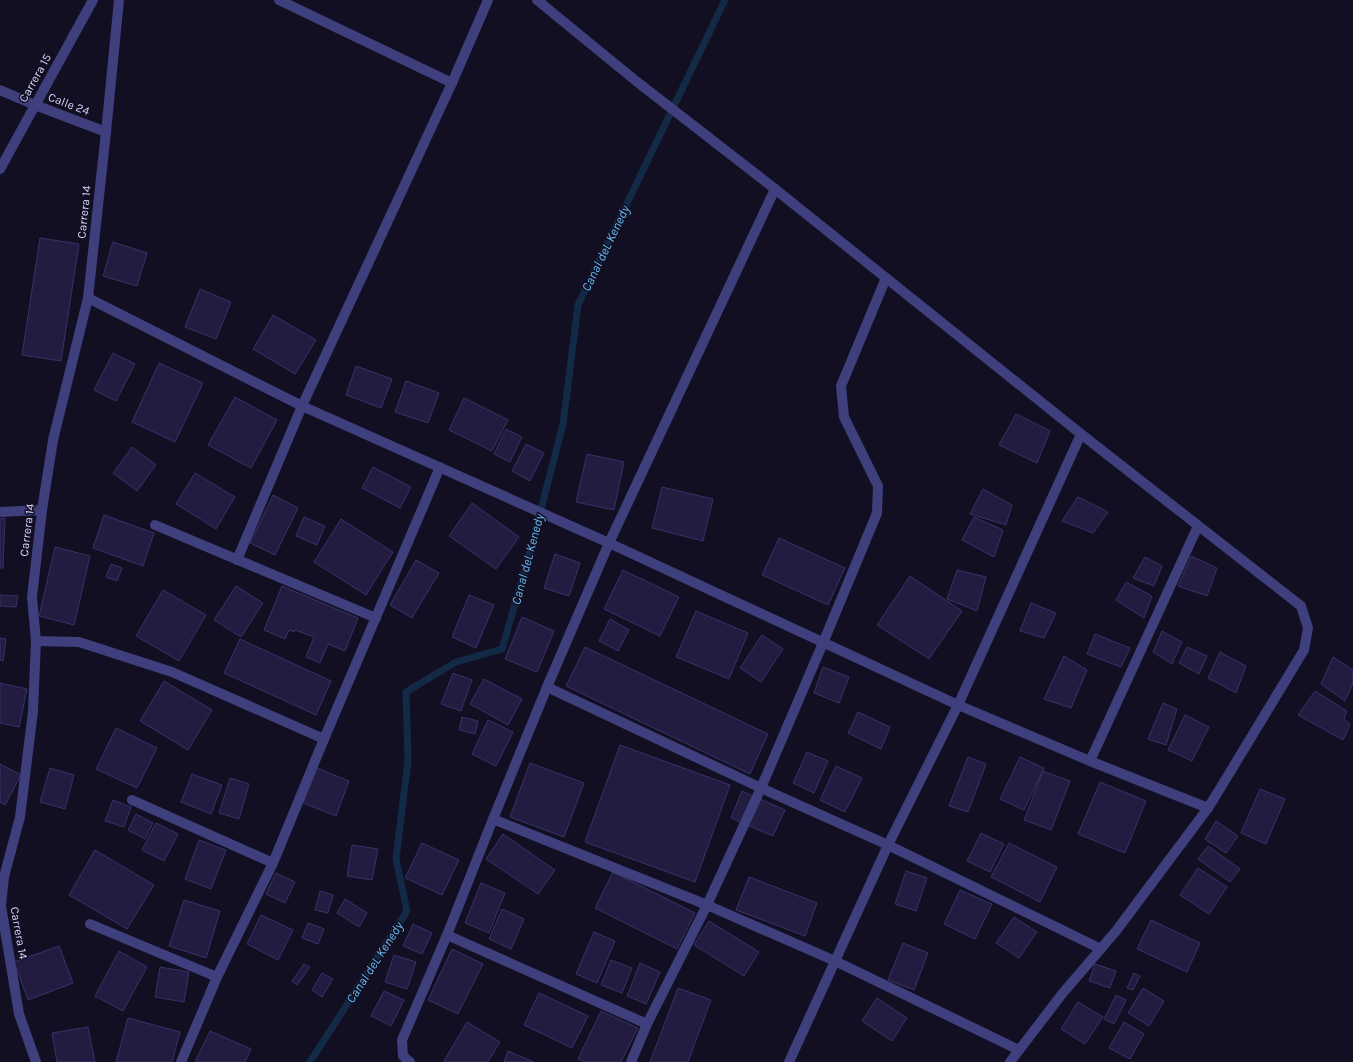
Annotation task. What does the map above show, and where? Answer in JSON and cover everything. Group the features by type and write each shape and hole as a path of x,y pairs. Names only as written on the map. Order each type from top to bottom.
{"street":[{"name":"Carrera 15","path":"0,169 92,0"},
{"name":"Carrera 14","path":"36,1062 19,1014 1,906 4,877 20,817 33,711 36,642 32,597 42,510 53,440 88,298 119,0"},
{"path":"279,0 452,82"},
{"path":"238,560 302,406 452,82 488,0"},
{"path":"537,0 636,81 775,189 1081,434 1301,606 1308,628 1304,650 1208,808 1101,949 1062,994 1010,1062"},
{"name":"Calle 24","path":"0,90 106,132"},
{"path":"410,1062 403,1056 402,1040 447,935 547,687 610,543 775,189"},
{"path":"631,1062 647,1024 706,905 761,788 877,512 878,486 844,417 841,386 886,278"},
{"path":"88,298 302,406 610,543 958,705 1090,761 1208,808"},
{"path":"789,1062 888,846 958,705 1081,434"},
{"path":"181,1062 217,978 273,863 324,738 440,467"},
{"path":"0,512 42,510"},
{"path":"155,525 376,618"},
{"path":"1090,761 1198,526"},
{"path":"36,642 79,642 172,672 324,738"},
{"path":"547,687 888,846 1101,949"},
{"path":"132,800 273,863"},
{"path":"493,819 706,905 835,961 1019,1050"},
{"path":"90,924 217,978"},
{"path":"447,935 647,1024"}],"building":[{"path":"40,238 79,244 61,361 22,355"},
{"path":"113,242 147,253 137,286 103,276"},
{"path":"200,289 231,302 216,339 185,327"},
{"path":"273,315 316,340 295,374 253,349"},
{"path":"113,353 135,364 116,401 94,390"},
{"path":"159,363 203,383 175,442 132,422"},
{"path":"356,366 392,379 381,408 346,395"},
{"path":"406,381 439,393 428,423 395,412"},
{"path":"235,397 277,420 251,468 208,445"},
{"path":"464,398 508,420 492,451 449,430"},
{"path":"1016,414 1050,431 1037,463 999,445"},
{"path":"506,429 522,437 510,462 494,454"},
{"path":"526,444 544,453 530,481 512,471"},
{"path":"132,447 156,465 137,491 113,473"},
{"path":"587,454 624,462 614,510 576,502"},
{"path":"373,467 411,487 400,508 362,488"},
{"path":"195,473 235,497 216,529 176,504"},
{"path":"662,487 713,499 703,541 652,528"},
{"path":"983,489 1012,505 1006,525 970,514"},
{"path":"273,495 298,508 275,555 250,543"},
{"path":"1078,497 1108,512 1093,533 1062,521"},
{"path":"472,503 519,537 496,569 449,536"},
{"path":"104,515 154,533 143,566 93,548"},
{"path":"304,517 325,526 317,545 296,536"},
{"path":"974,517 1003,530 994,557 962,540"},
{"path":"5,518 3,568 0,568 0,519"},
{"path":"341,519 393,552 366,595 314,562"},
{"path":"779,538 845,568 828,605 762,575"},
{"path":"55,547 90,556 74,625 39,616"},
{"path":"555,554 580,563 569,596 544,588"},
{"path":"1191,556 1217,568 1207,596 1178,586"},
{"path":"1145,557 1162,566 1154,586 1133,578"},
{"path":"416,560 439,573 412,618 390,605"},
{"path":"111,564 122,568 117,581 106,577"},
{"path":"623,570 679,597 660,636 604,609"},
{"path":"957,570 986,577 977,611 947,599"},
{"path":"910,576 962,611 929,659 877,625"},
{"path":"1126,582 1152,596 1144,618 1116,600"},
{"path":"236,586 263,603 241,637 214,620"},
{"path":"282,586 358,618 345,651 328,644 320,663 306,657 314,637 295,630 294,632 289,630 285,639 264,630"},
{"path":"163,590 206,615 179,661 136,636"},
{"path":"0,595 18,596 16,607 0,606"},
{"path":"469,595 494,605 476,648 452,637"},
{"path":"1031,603 1056,613 1044,638 1020,631"},
{"path":"696,611 748,633 729,679 676,657"},
{"path":"522,617 554,631 537,672 505,659"},
{"path":"610,619 629,630 618,651 599,641"},
{"path":"1162,631 1182,642 1172,664 1153,652"},
{"path":"1095,634 1130,648 1121,667 1087,654"},
{"path":"762,635 783,649 761,682 740,668"},
{"path":"0,638 6,639 3,661 0,660"},
{"path":"240,639 331,681 316,715 224,673"},
{"path":"585,647 768,734 750,774 566,686"},
{"path":"1187,647 1207,656 1199,674 1179,663"},
{"path":"1220,652 1246,666 1236,693 1208,678"},
{"path":"1064,656 1087,670 1071,708 1044,699"},
{"path":"1333,657 1353,670 1353,683 1345,701 1321,684"},
{"path":"823,667 849,677 839,703 814,693"},
{"path":"453,673 472,680 461,711 441,704"},
{"path":"484,679 522,699 508,725 470,704"},
{"path":"164,681 212,710 188,750 140,721"},
{"path":"0,683 27,689 19,727 0,723"},
{"path":"1315,691 1347,711 1344,718 1350,725 1343,740 1298,715"},
{"path":"1163,703 1177,709 1166,745 1148,739"},
{"path":"858,712 890,727 881,749 848,733"},
{"path":"1185,715 1209,727 1192,761 1168,750"},
{"path":"462,717 478,721 475,734 459,730"},
{"path":"488,720 513,732 496,766 472,754"},
{"path":"116,728 157,748 137,788 96,769"},
{"path":"620,745 730,785 695,882 585,842"},
{"path":"807,752 828,761 814,793 793,783"},
{"path":"968,757 986,764 968,812 949,806"},
{"path":"1020,757 1044,768 1024,810 1000,799"},
{"path":"530,763 584,783 564,837 510,817"},
{"path":"0,764 21,775 5,805 0,802"},
{"path":"836,766 862,778 845,812 820,800"},
{"path":"50,768 74,775 65,809 40,802"},
{"path":"317,768 349,781 336,816 303,803"},
{"path":"1043,771 1070,781 1051,830 1024,820"},
{"path":"192,774 222,785 211,814 181,802"},
{"path":"230,778 249,784 239,819 219,813"},
{"path":"1100,782 1146,801 1125,853 1078,834"},
{"path":"1260,789 1285,799 1266,844 1241,833"},
{"path":"742,791 785,810 773,836 731,818"},
{"path":"113,800 131,807 124,827 105,821"},
{"path":"136,814 153,823 145,839 128,830"},
{"path":"1216,821 1238,836 1226,853 1205,839"},
{"path":"156,823 178,834 164,861 142,850"},
{"path":"981,833 1004,844 990,872 967,861"},
{"path":"503,834 555,870 538,894 486,859"},
{"path":"199,840 226,850 211,889 185,879"},
{"path":"422,843 459,860 442,895 405,878"},
{"path":"1009,843 1057,867 1040,902 991,877"},
{"path":"352,845 378,849 372,880 347,876"},
{"path":"1208,846 1240,869 1230,882 1198,859"},
{"path":"95,850 154,885 127,929 69,895"},
{"path":"1198,868 1227,887 1209,914 1180,895"},
{"path":"906,871 927,878 916,911 895,904"},
{"path":"613,872 695,913 677,949 595,908"},
{"path":"276,873 295,882 285,903 266,894"},
{"path":"749,877 817,903 805,936 736,910"},
{"path":"481,883 505,893 489,933 465,923"},
{"path":"960,890 992,904 975,939 944,924"},
{"path":"320,891 333,895 328,913 315,910"},
{"path":"345,899 367,913 359,927 337,913"},
{"path":"184,900 220,911 206,958 169,946"},
{"path":"502,909 524,919 511,949 489,939"},
{"path":"261,915 293,930 278,960 247,944"},
{"path":"1014,917 1037,932 1019,958 996,943"},
{"path":"1151,920 1200,943 1187,972 1137,949"},
{"path":"709,921 759,952 744,976 694,945"},
{"path":"308,923 324,929 318,944 302,938"},
{"path":"413,924 432,933 422,954 403,946"},
{"path":"594,932 615,941 597,983 576,974"},
{"path":"903,943 928,953 914,990 888,980"},
{"path":"59,946 73,983 28,1000 14,962"},
{"path":"452,949 483,964 458,1014 428,1000"},
{"path":"119,951 147,967 123,1011 95,996"},
{"path":"394,955 416,962 407,989 385,982"},
{"path":"611,960 632,968 622,993 601,985"},
{"path":"640,963 660,972 646,1004 627,996"},
{"path":"304,964 310,967 297,985 292,981"},
{"path":"1095,964 1116,971 1110,988 1089,981"},
{"path":"160,967 189,972 184,1002 155,997"},
{"path":"322,973 333,979 322,997 312,990"},
{"path":"1134,973 1140,976 1133,990 1127,988"},
{"path":"678,988 711,1000 688,1062 650,1062"},
{"path":"1143,988 1164,1001 1149,1026 1128,1013"},
{"path":"384,991 404,1000 391,1026 371,1016"},
{"path":"539,993 588,1016 572,1048 524,1025"},
{"path":"1116,995 1126,1000 1114,1024 1104,1019"},
{"path":"877,998 907,1018 892,1041 862,1021"},
{"path":"1078,1002 1103,1017 1085,1044 1061,1029"},
{"path":"601,1011 638,1028 621,1062 584,1062 578,1059"},
{"path":"128,1018 180,1032 172,1062 116,1062"},
{"path":"467,1022 500,1042 488,1062 444,1061"},
{"path":"1124,1022 1144,1034 1130,1059 1109,1048"},
{"path":"88,1027 95,1062 57,1062 52,1033"},
{"path":"210,1031 251,1049 245,1062 195,1062"},
{"path":"508,1051 534,1062 504,1062"}],"waterway":[{"name":"Canal deL Kenedy","path":"310,1062 407,911 396,859 408,760 406,692 456,662 502,649 530,552 563,424 578,305 725,0"}]}
